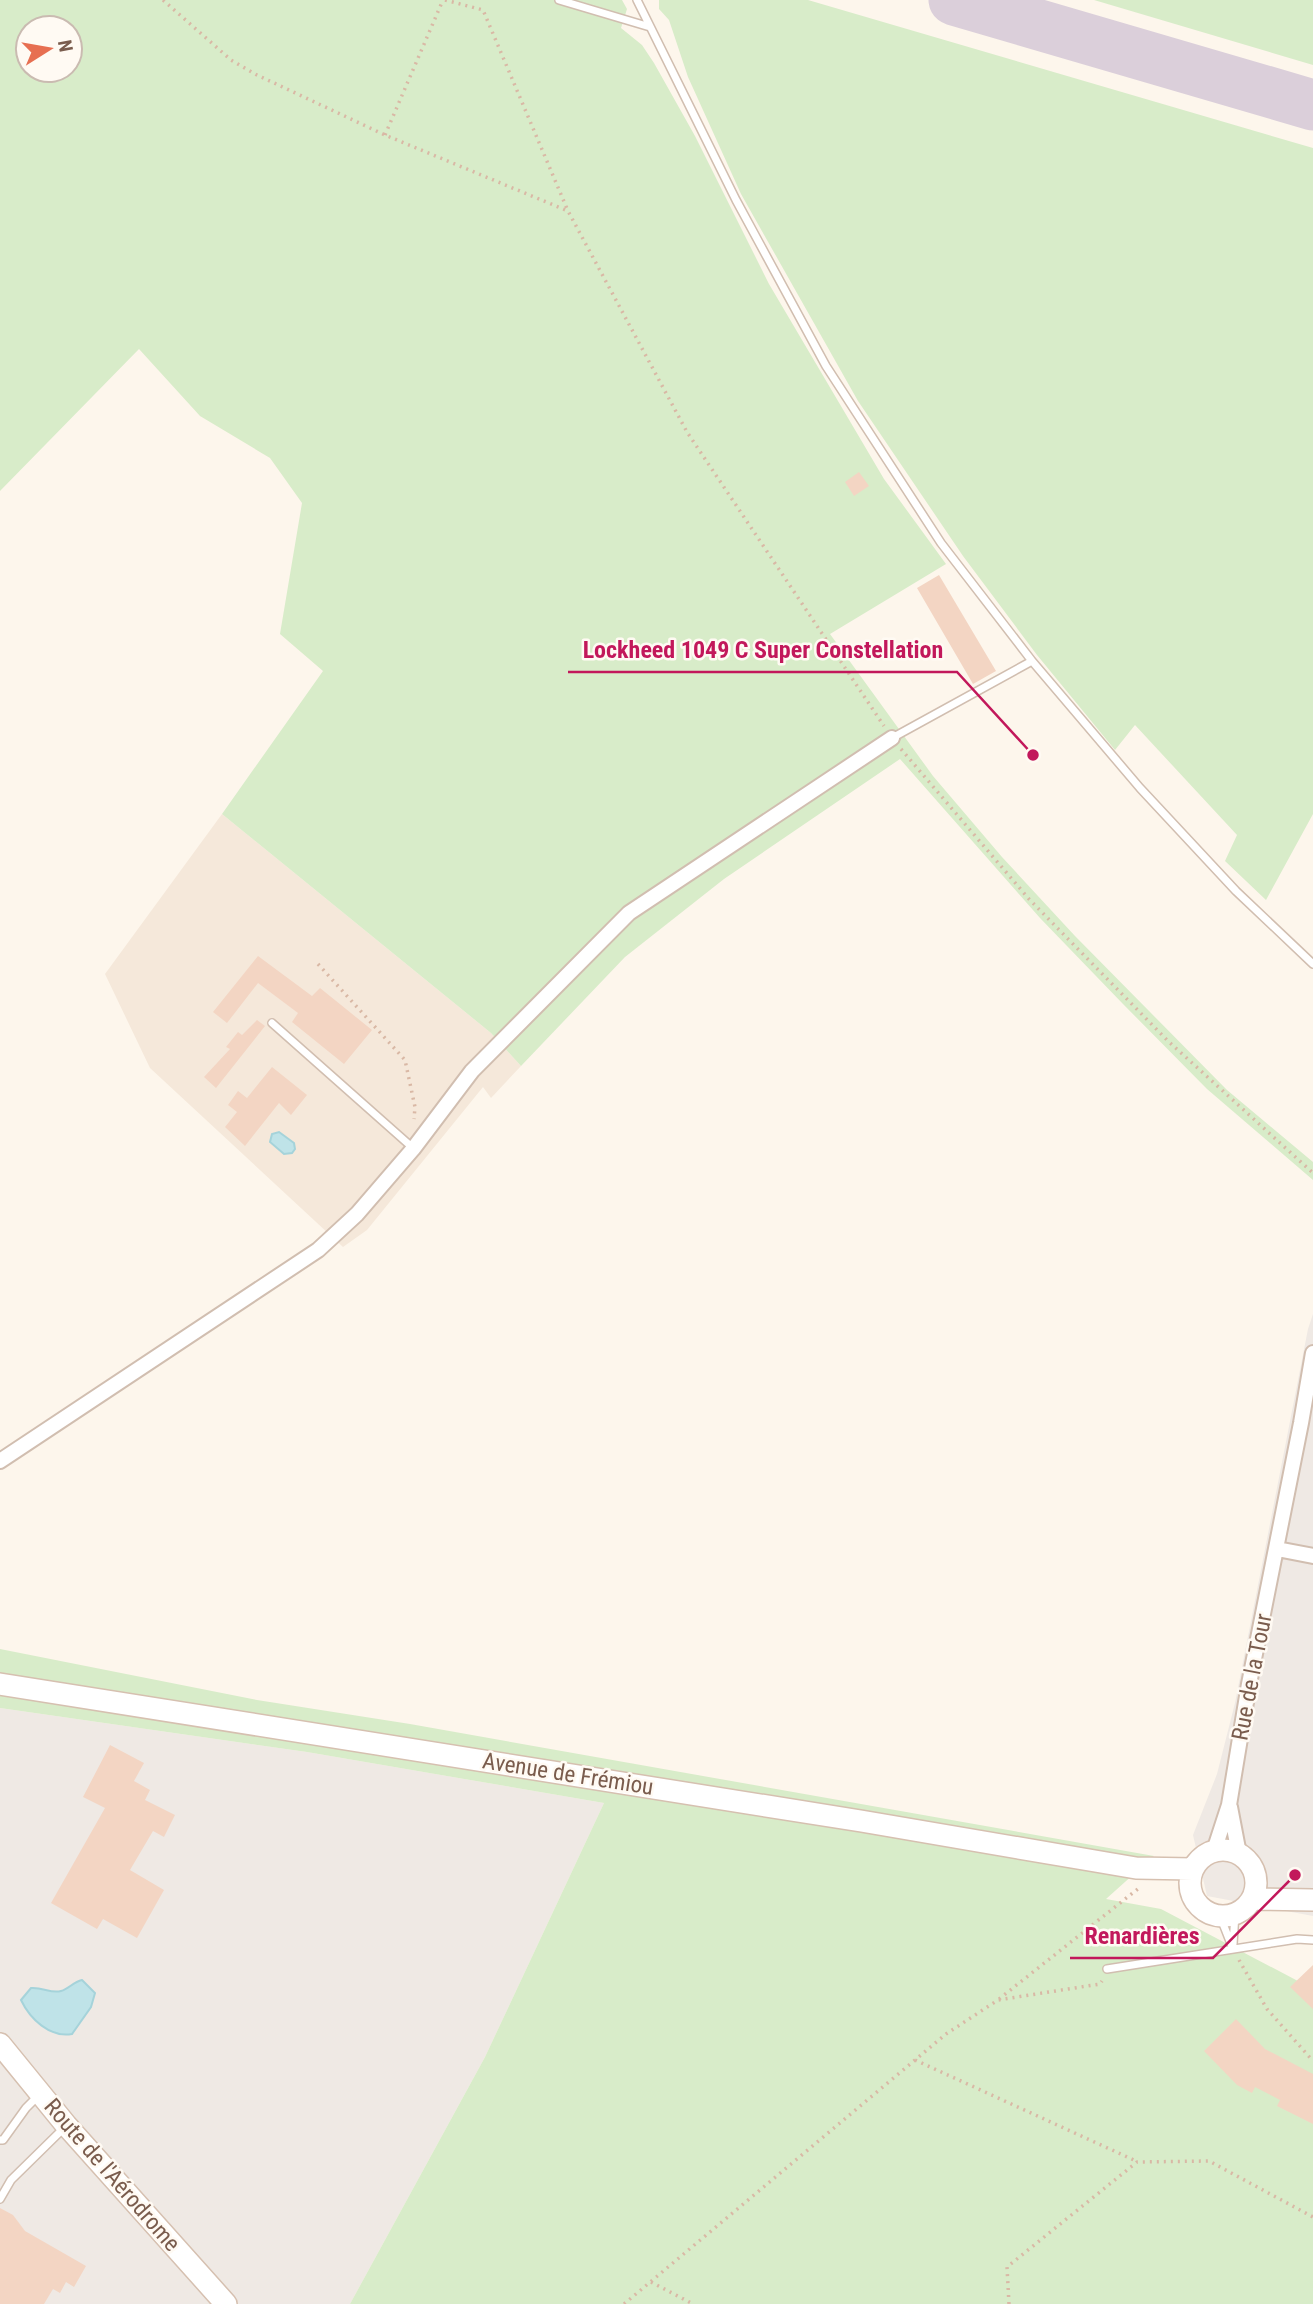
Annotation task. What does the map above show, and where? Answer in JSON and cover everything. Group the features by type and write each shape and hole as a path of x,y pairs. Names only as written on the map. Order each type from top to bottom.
{"main road":[{"name":"Avenue de Frémiou","path":"0,1684 820,1815 1140,1877 1192,1877"},
{"path":"1214,1851 1239,1854 1252,1867 1255,1876 1252,1899 1245,1908 1228,1915 1209,1913 1199,1906 1193,1896 1192,1877 1206,1855 1214,1851"},
{"path":"1255,1876 1309,1899"},
{"path":"1252,1899 1309,1899"},
{"name":"Route de l'Aérodrome","path":"0,2044 66,2125 226,2304"}],"street":[{"path":"0,1461 318,1251 413,1149 472,1071 629,913 892,738"},
{"name":"Rue de la Tour","path":"1214,1851 1229,1805 1249,1685 1313,1353"},
{"path":"1277,1549 1313,1556"},
{"name":"Rue de la Tour","path":"1229,1805 1239,1854"}],"lane":[{"path":"559,0 650,27"},
{"path":"637,0 736,200 826,366 941,543 1032,661 1140,788 1236,891 1313,964"},
{"path":"892,738 1032,661"},
{"path":"272,1023 413,1149"},
{"path":"1228,1915 1233,1949"},
{"path":"1228,1915 1233,1949"},
{"path":"1107,1969 1297,1939 1313,1940"},
{"path":"0,2140 40,2094"},
{"path":"0,2199 11,2180 66,2125"}],"path":[{"path":"163,0 231,60 257,75 385,135 568,211"},
{"path":"385,135 444,0 483,10 568,211 687,432 892,738 1029,899 1168,1041 1313,1173"},
{"path":"317,964 405,1060 415,1107 413,1149"},
{"path":"624,2304 946,2034 998,2000 1139,1888 1140,1877"},
{"path":"1233,1949 1267,2009 1313,2062"},
{"path":"998,2000 1100,1984 1107,1969"},
{"path":"915,2060 1137,2162 1209,2161 1313,2217"},
{"path":"1009,2304 1007,2267 1137,2162"},
{"path":"651,2281 692,2304"}],"shaded area":[{"path":"222,814 491,1033 521,1066 491,1098 483,1087 367,1230 343,1247 150,1068 105,974"},
{"path":"1313,1314 1313,1916 1207,1896 1193,1835 1217,1774 1235,1703"},
{"path":"0,1708 307,1752 604,1803 485,2057 350,2304 0,2304"}],"green space":[{"path":"0,0 622,0 627,9 621,28 642,45 654,63 695,136 769,284 884,479 946,564 830,634 933,776 1002,857 1075,936 1227,1090 1313,1162 1313,1180 1207,1089 1123,1004 1040,918 900,759 724,879 625,957 521,1066 491,1033 222,814 323,671 280,634 302,503 270,458 200,416 139,349 0,491"},
{"path":"659,0 808,0 1313,148 1313,814 1266,900 1225,861 1237,835 1135,725 1115,750 1037,655 963,556 858,401 741,194 688,77 669,20 659,9"},
{"path":"1094,0 1313,0 1313,65"},
{"path":"0,1649 257,1700 410,1724 1154,1856 1106,1899 1161,1909 1313,1989 1313,2304 350,2304 485,2057 604,1803 307,1752 0,1708"}],"water":[{"path":"279,1132 294,1143 295,1149 292,1153 284,1154 270,1142 272,1134"},
{"path":"82,1980 95,1993 91,2007 72,2034 56,2033 42,2026 21,2000 31,1988 57,1992"}],"building":[{"path":"859,472 869,486 854,496 845,482"},
{"path":"939,575 996,671 973,684 917,588"},
{"path":"258,956 312,996 320,988 372,1030 344,1064 292,1022 298,1013 258,983 227,1023 213,1012"},
{"path":"257,1020 265,1026 216,1088 204,1077 230,1049 226,1047 238,1032 242,1035"},
{"path":"272,1067 307,1095 291,1115 279,1103 245,1146 225,1127 237,1112 228,1105 238,1091 247,1098"},
{"path":"110,1745 144,1763 134,1781 150,1790 145,1800 175,1815 164,1837 153,1831 130,1870 164,1890 137,1938 103,1919 97,1929 51,1903 105,1808 83,1797"},
{"path":"1313,1965 1313,2009 1290,1987"},
{"path":"1236,2019 1265,2049 1313,2074 1313,2124 1277,2106 1280,2100 1255,2087 1252,2093 1237,2085 1204,2051"},
{"path":"0,2208 13,2215 25,2231 86,2266 74,2287 66,2282 60,2293 53,2289 44,2304 0,2304"}],"taxiway":[{"path":"954,0 1313,105"}],"place":[{"name":"Lockheed 1049 C Super Constellation","path":"1033,755"},
{"name":"Renardières","path":"1295,1875"}]}
